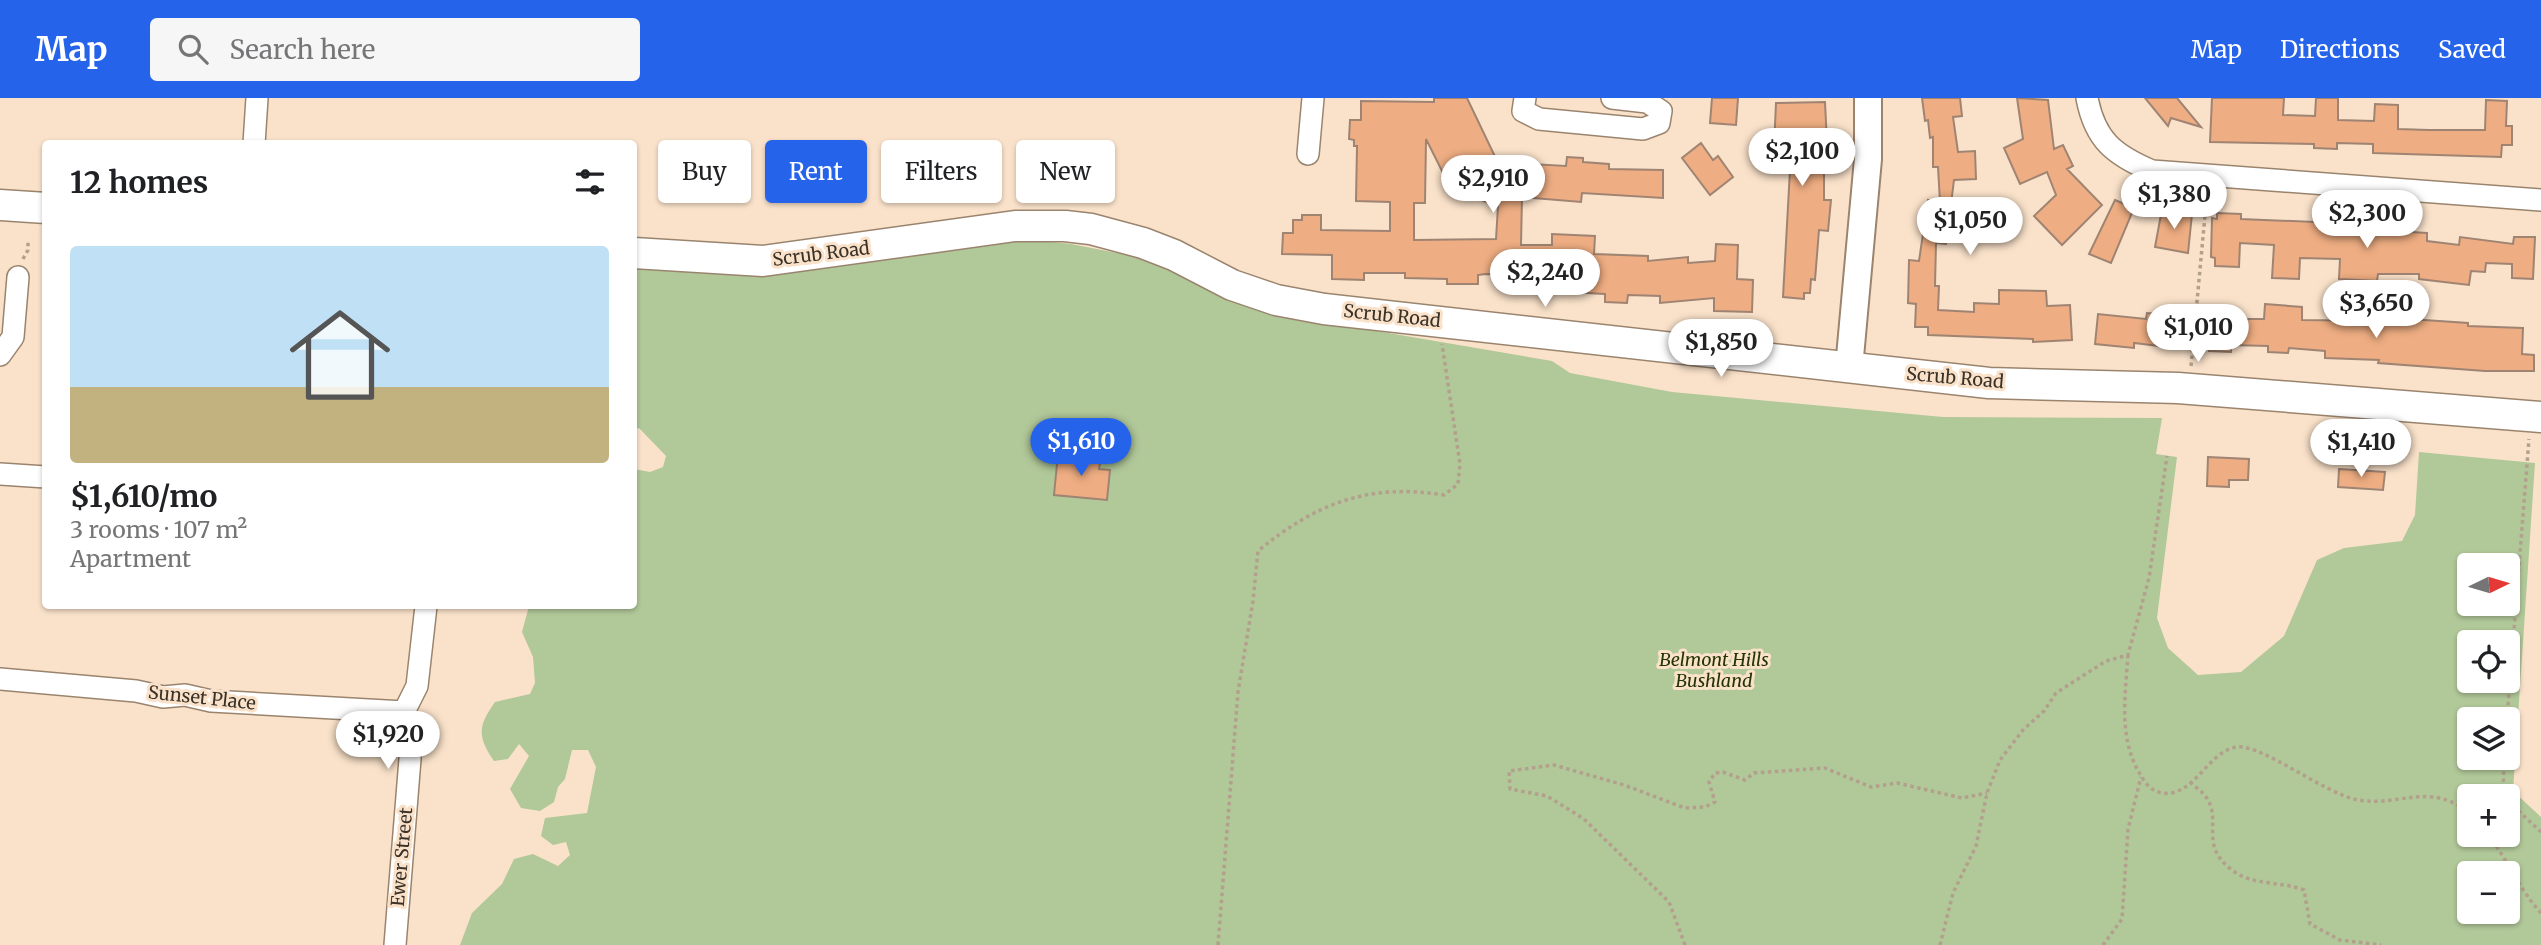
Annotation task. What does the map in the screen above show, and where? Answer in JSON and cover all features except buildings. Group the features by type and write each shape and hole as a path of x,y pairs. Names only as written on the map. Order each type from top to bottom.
{"main road":[{"path":"0,205 42,208"},
{"name":"Scrub Road","path":"637,253 763,261 1015,226 1065,226 1091,229 1143,243 1174,255 1232,285 1276,300 1324,309 1989,383 2178,388 2536,417"}],"street":[{"path":"254,140 257,98"},
{"path":"1308,154 1313,98"},
{"path":"1525,98 1523,111 1539,119 1643,129 1659,123 1661,111 1647,102 1610,98 1604,125"},
{"path":"1849,368 1868,159 1868,98"},
{"path":"2087,98 2095,128 2110,147 2130,162 2152,172 2541,200"},
{"path":"0,355 13,337 18,277"},
{"path":"0,474 42,477"},
{"path":"404,712 417,686 426,609"},
{"name":"Sunset Place","path":"0,679 136,691 163,697 185,695 211,701 404,712"},
{"name":"Ewer Street","path":"395,945 410,759 410,733 404,712"}],"path":[{"path":"2191,366 2208,176"},
{"path":"1218,945 1238,692 1258,551 1289,526 1334,503 1368,493 1398,491 1444,495 1458,484 1460,464 1439,322"},
{"path":"2508,707 2536,417"},
{"path":"2167,456 2149,578 2128,655 2124,724 2131,761 2150,789 2165,794 2179,791 2223,753 2236,747 2254,748 2315,783 2357,800 2439,796 2457,803"},
{"path":"1940,945 1953,892 1976,846 1987,793 2000,760 2056,693 2106,661 2128,655"},
{"path":"1685,945 1669,902 1643,880 1622,854 1584,819 1547,796 1510,789 1509,771 1553,765 1624,785 1685,808 1705,807 1715,802 1709,782 1715,773 1723,772 1745,780 1754,773 1825,768 1871,787 1897,783 1962,798 1987,793"},
{"path":"2103,945 2122,919 2128,829 2141,777"},
{"path":"2190,782 2207,798 2211,812 2213,849 2232,871 2262,883 2288,884 2304,890 2310,924 2340,940 2381,945"},
{"path":"2520,812 2541,832"},
{"path":"2497,847 2525,895 2541,913"}],"green space":[{"name":"Belmont Hills Bushland","path":"1016,238 1071,244 1153,260 1359,328 1552,361 1570,373 1672,392 1943,417 2162,418 2156,454 2177,457 2157,618 2168,648 2198,675 2241,672 2284,636 2317,560 2344,548 2402,541 2415,515 2419,452 2535,463 2520,687 2520,630 2457,630 2457,693 2520,693 2519,707 2457,707 2457,770 2514,770 2513,784 2457,784 2457,847 2520,847 2520,798 2541,817 2541,945 460,945 472,913 502,884 514,859 533,854 558,866 570,855 566,842 553,845 541,836 545,818 587,813 596,767 588,750 572,750 565,779 558,787 554,802 540,811 521,808 510,789 529,756 519,744 508,759 494,761 482,738 485,718 495,702 530,694 535,683 533,657 522,632 528,609 637,609 637,470 650,472 663,467 666,456 637,429 637,266"}]}
